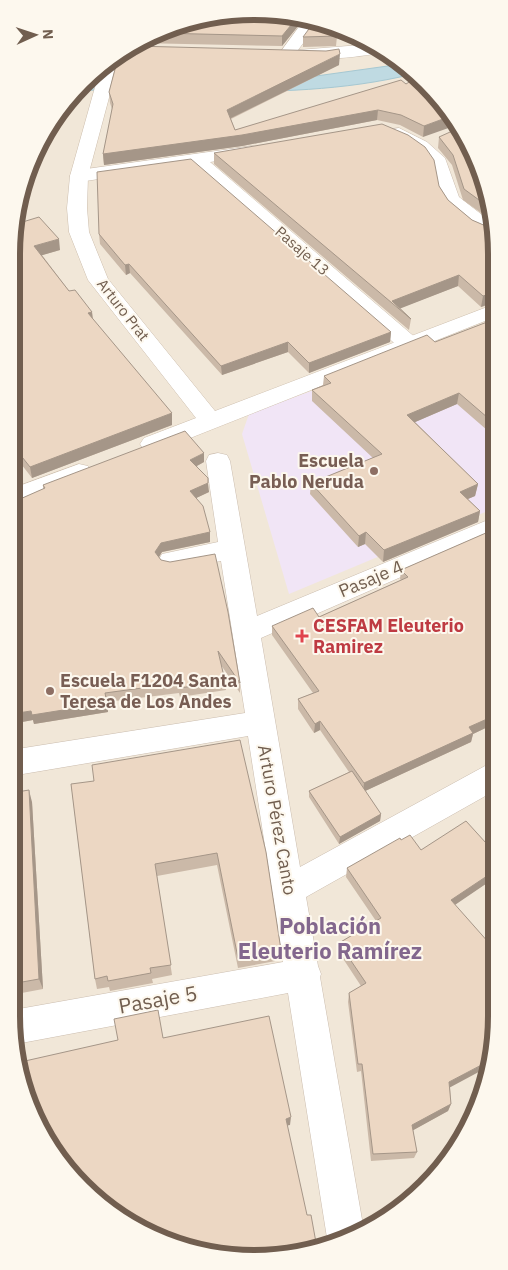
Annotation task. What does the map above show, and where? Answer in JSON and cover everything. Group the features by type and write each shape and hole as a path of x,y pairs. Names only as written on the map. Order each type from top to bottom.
{"street":[{"path":"287,54 308,26"},
{"path":"268,54 334,53 368,49"},
{"name":"Arturo Prat","path":"108,71 80,176 77,208 78,232 98,280 212,422"},
{"path":"384,128 429,143 439,162 450,198 456,206 486,229"},
{"path":"80,176 270,148"},
{"name":"Pasaje 13","path":"195,159 410,344"},
{"path":"130,453 488,313"},
{"name":"Arturo Pérez Canto","path":"218,461 345,1231"},
{"path":"20,495 102,463"},
{"name":"Pasaje 4","path":"247,632 488,529"},
{"path":"171,562 233,550"},
{"path":"20,762 260,722"},
{"path":"289,890 488,779"},
{"name":"Pasaje 5","path":"21,1026 304,974"}],"shaded area":[{"path":"254,20 300,24 344,38 384,59 408,78 430,100 457,137 476,179 484,208 488,254 488,1016 484,1062 476,1091 457,1133 440,1158 408,1192 384,1211 344,1232 300,1246 284,1248 91,1183 59,1146 38,1106 24,1062 20,1016 20,254 24,208 38,164 59,124 78,100 112,68 137,51 179,32 208,24"},
{"name":"Escuela Pablo Neruda","path":"488,326 488,511 289,594 242,434 249,414"}],"water":[{"path":"392,65 405,76 335,87 255,92 88,90 104,75 309,77"}],"building":[{"path":"254,20 293,23 282,36 175,33 208,24 223,22"},
{"path":"310,27 337,36 303,37"},
{"path":"146,46 326,51 339,49 340,54 227,110 235,130 401,80 406,84 411,81 445,118 424,126 401,115 378,110 242,135 103,154 113,104 109,92 116,65"},
{"path":"382,124 408,135 425,147 434,160 439,186 448,200 472,220 486,226 488,294 483,296 459,275 392,301 411,319 214,153"},
{"path":"453,131 470,164 483,203 464,189 453,155 439,137"},
{"path":"191,159 391,332 309,363 288,342 221,366 129,264 125,265 99,234 97,172"},
{"path":"39,217 59,239 34,246 69,291 75,290 92,312 88,313 172,413 30,467 20,454 20,254 22,222"},
{"path":"488,322 488,418 459,393 407,415 478,484 460,492 480,511 384,550 366,532 359,536 311,483 382,454 312,390 331,383 324,376 427,335 435,342"},
{"path":"185,431 204,453 190,460 208,478 208,483 190,491 203,506 210,532 161,543 155,552 161,560 170,562 215,554 228,612 240,683 218,651 225,681 180,688 179,683 105,693 107,703 32,715 31,711 20,713 20,499 45,488 43,485"},
{"path":"488,532 488,719 469,727 473,733 364,783 320,721 315,724 298,699 319,691 272,626 313,608 319,617 408,577 401,570"},
{"path":"240,740 266,852 281,950 238,958 217,853 155,864 171,965 150,968 151,973 108,981 107,976 95,979 71,784 94,781 92,765"},
{"path":"352,771 381,814 340,837 309,791"},
{"path":"29,790 39,979 20,982 20,792"},
{"path":"466,821 488,845 488,875 451,900 488,942 488,1016 484,1062 449,1082 451,1104 412,1125 417,1152 373,1154 362,1064 358,1064 349,993 366,983 339,943 381,918 347,868 400,838 401,840 410,835 421,850"},
{"path":"158,1010 163,1038 269,1016 291,1117 286,1119 307,1215 311,1215 316,1242 285,1248 254,1250 208,1246 179,1238 151,1226 124,1211 100,1192 78,1170 59,1146 44,1119 32,1091 25,1061 118,1040 114,1019"}],"place":[{"name":"Escuela Pablo Neruda","path":"374,471"},
{"name":"CESFAM Eleuterio Ramirez","path":"302,636"},
{"name":"Escuela F1204 Santa Teresa de Los Andes","path":"50,691"}],"district":[{"name":"Población Eleuterio Ramírez","path":"330,938"}]}
